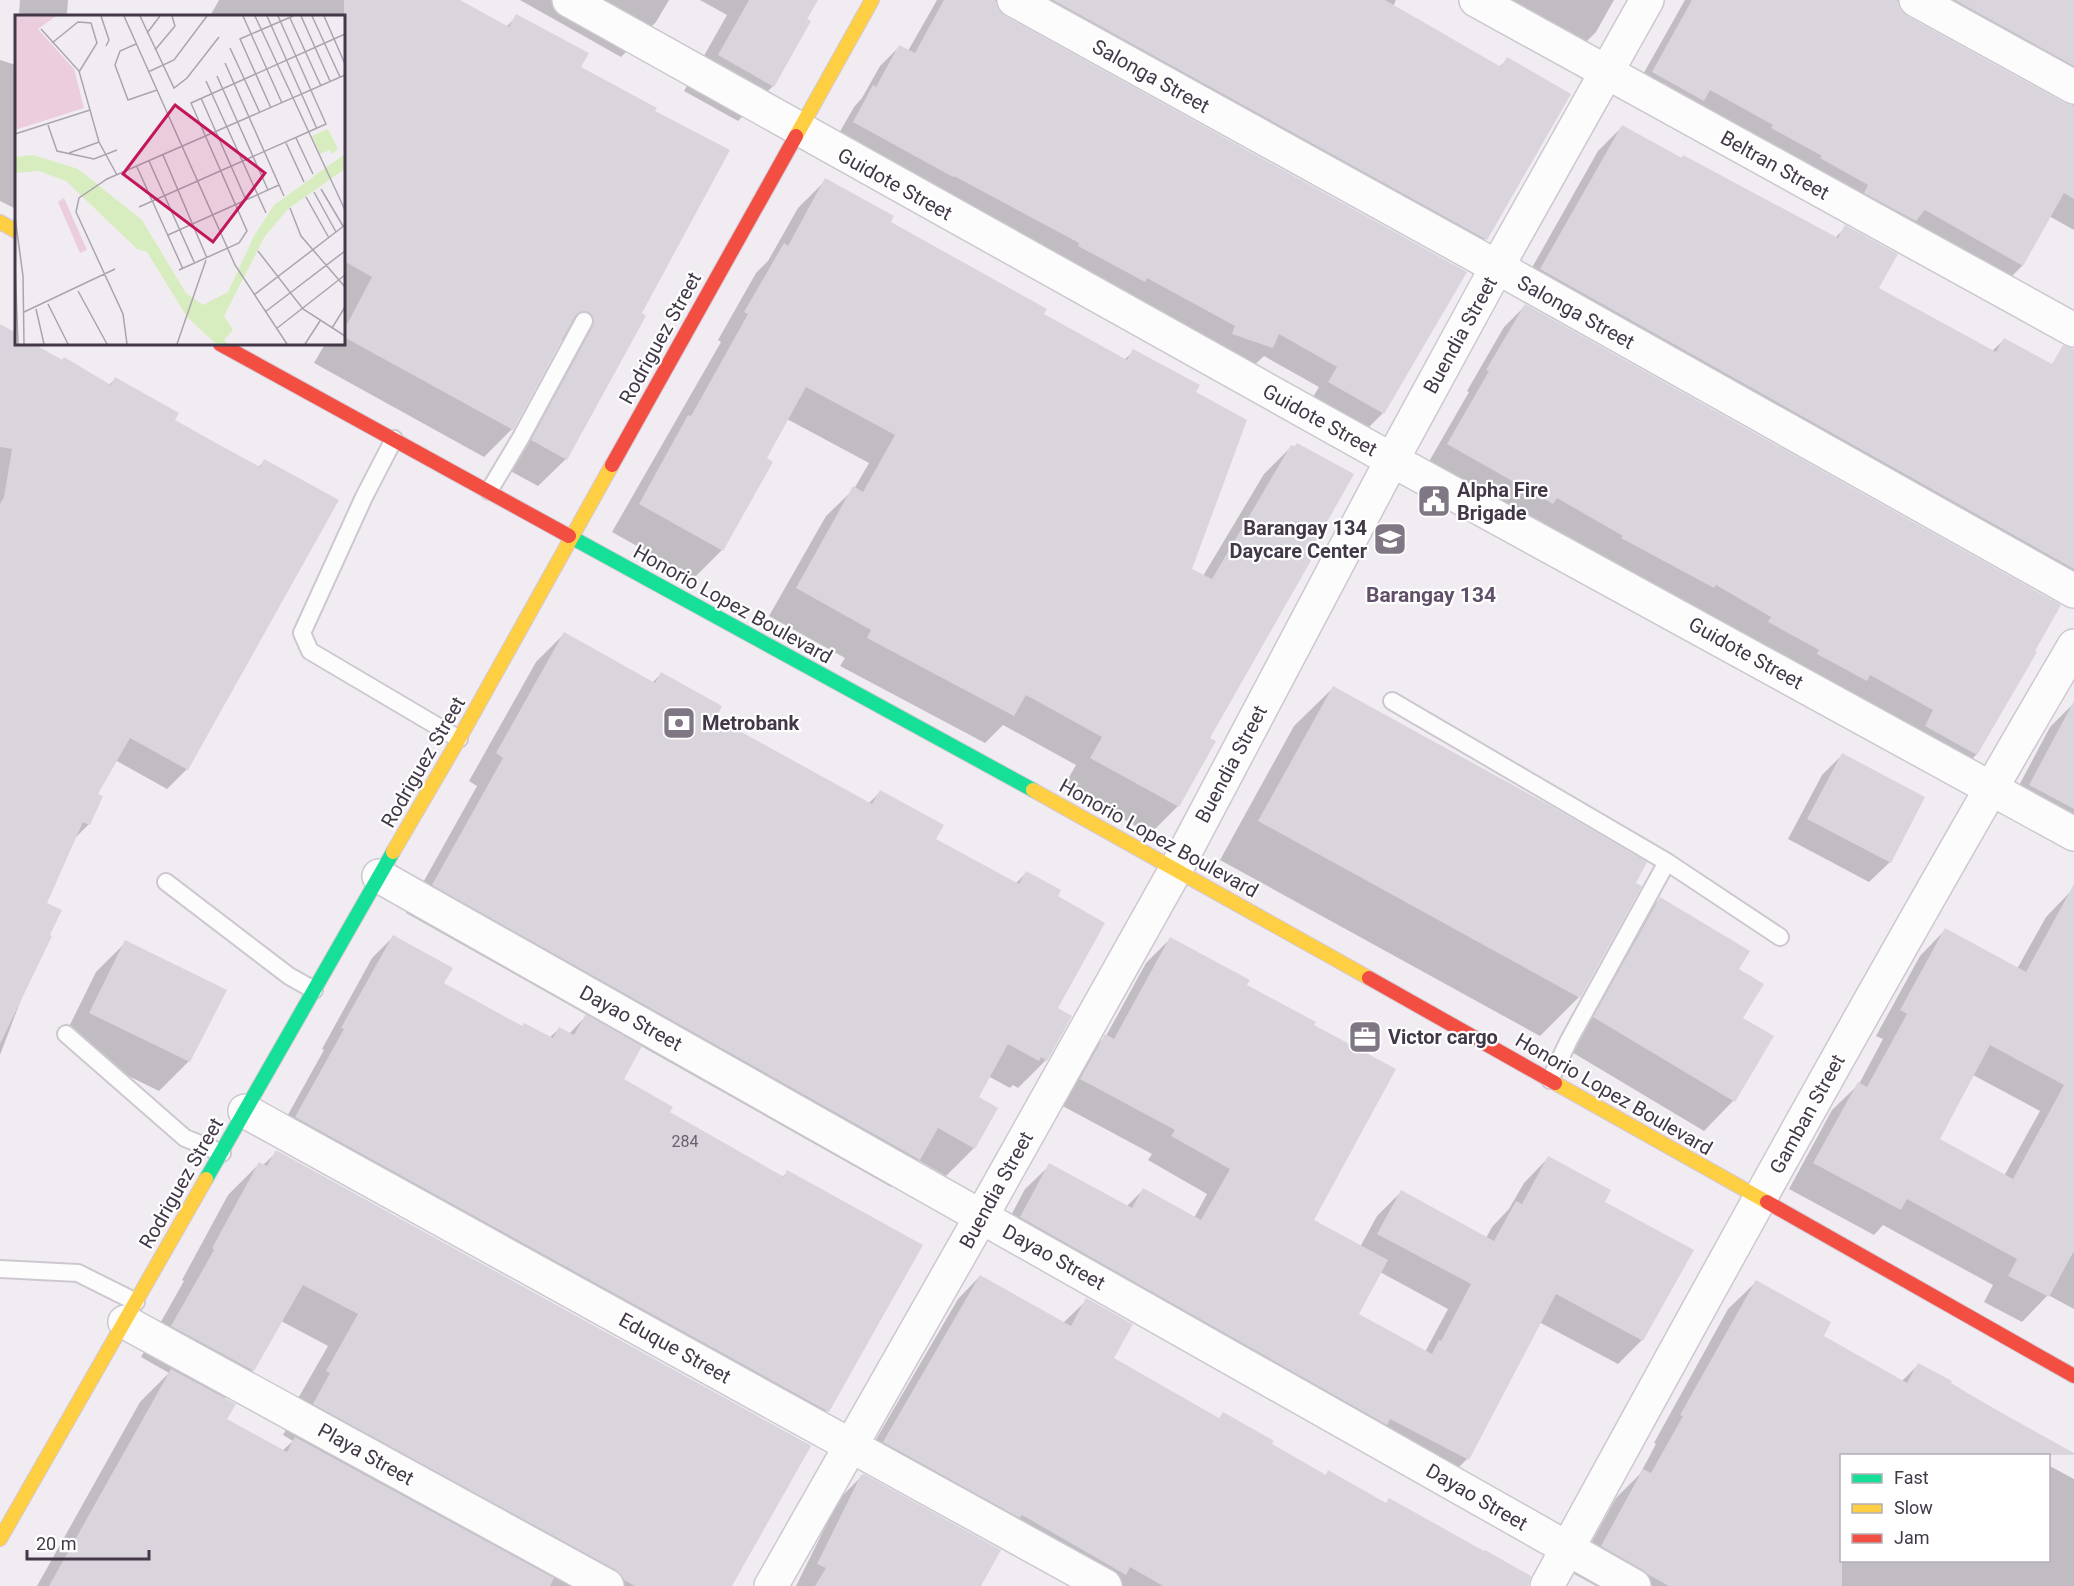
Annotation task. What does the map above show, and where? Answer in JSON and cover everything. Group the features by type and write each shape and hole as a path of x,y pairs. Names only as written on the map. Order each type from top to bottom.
{"main road":[{"name":"Rodriguez Street","path":"0,1539 459,739 872,0"},
{"path":"0,222 15,230"},
{"name":"Honorio Lopez Boulevard","path":"222,345 1176,869 2074,1376"}],"street":[{"name":"Guidote Street","path":"569,0 1392,460 2074,834"},
{"name":"Salonga Street","path":"1014,0 1497,267 2074,591"},
{"name":"Beltran Street","path":"1476,0 2074,330"},
{"name":"Buendia Street","path":"771,1586 1176,869 1392,460 1647,0"},
{"path":"1916,0 2074,87"},
{"name":"Gamban Street","path":"1547,1586 1760,1199 1991,787 2074,646"},
{"name":"Dayao Street","path":"379,876 1634,1586"},
{"name":"Eduque Street","path":"245,1111 1105,1586"},
{"name":"Playa Street","path":"130,1312 607,1586"}],"lane":[{"path":"489,491 584,321"},
{"path":"394,439 364,497 302,633 310,651 459,739"},
{"path":"1392,701 1666,862 1780,938"},
{"path":"1550,1080 1569,1040 1666,862"},
{"path":"166,882 289,976 314,990"},
{"path":"66,1034 185,1138 222,1152"},
{"path":"0,1269 78,1273 130,1312"}],"building":[{"path":"344,0 460,0 509,27 516,14 589,53 581,67 657,108 655,111 730,150 642,313 646,316 567,460 531,440 593,326 594,320 589,312 583,311 575,316 513,430 345,338 345,328 372,277 345,262"},
{"path":"749,0 818,0 807,19 811,21 774,87 718,55"},
{"path":"944,0 995,0 998,9 1005,16 1467,272 1384,414 1328,382 1337,367 1279,334 1273,348 1232,334 1235,326 1147,278 1145,282 1078,246 1079,243 853,122 873,85 876,87 899,45 915,53"},
{"path":"1053,0 1385,0 1501,67 1507,57 1571,94 1487,240"},
{"path":"1692,0 1897,0 1900,9 1907,16 2074,106 2074,199 2064,193 2023,266 1925,210 1916,221 1864,193 1868,185 1771,128 1773,125 1710,90 1704,101 1652,72"},
{"path":"1955,0 2074,0 2074,66"},
{"path":"1622,125 1838,238 1845,225 1898,254 1879,288 1996,352 2004,338 2052,364 2063,345 2074,349 2074,569 1540,269"},
{"path":"825,178 894,216 891,222 1047,309 1044,314 1127,360 1133,349 1200,385 1196,392 1247,420 1192,569 1212,579 1291,445 1295,446 1297,443 1354,474 1309,554 1313,557 1210,738 1216,741 1179,807 1090,758 1102,737 1026,695 1014,716 867,638 871,630 796,588 853,486 863,492 895,435 806,387 767,458 773,462 723,551 639,504 748,314 744,312 784,243 788,246"},
{"path":"1525,304 2061,605 2035,651 2037,652 1977,755 1925,726 1933,710 1870,675 1867,681 1817,654 1819,650 1768,622 1771,617 1716,585 1714,588 1621,538 1623,536 1557,498 1553,504 1447,444 1489,371 1486,370"},
{"path":"0,324 15,332 15,345 36,345 62,360 64,357 111,385 115,377 179,413 175,420 225,448 260,467 264,459 339,500 188,770 130,738 98,794 103,796 90,825 83,822 47,903 62,910 50,935 52,936 0,1044 0,504 4,497 12,449 0,447"},
{"path":"564,632 655,683 661,672 722,706 716,718 872,804 880,790 944,825 936,839 1019,884 1026,871 1061,890 1058,896 1105,923 1058,1008 1072,1016 1047,1061 1041,1057 1039,1061 1008,1044 979,1097 998,1108 975,1149 938,1128 920,1160 432,885 503,758 496,753"},
{"path":"1333,686 1549,805 1647,862 1636,883 1642,886 1580,998 1258,821"},
{"path":"2074,701 2074,809 2029,785"},
{"path":"1842,753 1925,797 1891,863 1807,819"},
{"path":"2074,884 2074,1251 2049,1297 2008,1276 2017,1259 1907,1199 1901,1210 1813,1163 1858,1082 1867,1087 1907,1014 1900,1010 1945,928 2026,972","holes":["1990,1045 2064,1085 2013,1179 1940,1139"]},
{"path":"1660,897 1750,951 1739,969 1764,984 1743,1018 1774,1036 1735,1102 1593,1017"},
{"path":"393,935 453,968 444,983 522,1026 524,1023 553,1038 559,1027 574,1035 586,1014 642,1046 624,1079 673,1107 670,1112 784,1177 787,1170 923,1245 829,1412 295,1117"},
{"path":"1170,937 1250,980 1247,985 1316,1022 1314,1025 1396,1069 1314,1220 1388,1260 1359,1314 1432,1354 1471,1284 1377,1234 1401,1190 1494,1241 1516,1201 1522,1204 1548,1156 1611,1190 1605,1202 1694,1250 1643,1341 1556,1294 1469,1460 1390,1419 1387,1425 1020,1217 1049,1163 1132,1208 1143,1188 1201,1220 1230,1169 1171,1136 1175,1130 1080,1079 1105,1034 1114,1039"},
{"path":"125,940 227,990 190,1062 89,1013"},
{"path":"276,1150 810,1445 732,1586 635,1586 624,1580 616,1570 313,1404 330,1373 326,1371 358,1314 303,1285 254,1371 171,1326 214,1250 212,1248 259,1162 267,1166"},
{"path":"980,1275 1071,1326 1086,1298 1133,1324 1114,1358 1219,1418 1223,1412 1274,1441 1272,1444 1326,1475 1328,1470 1386,1503 1389,1498 1485,1550 1531,1576 1528,1586 1163,1586 1130,1567 1126,1575 1022,1515 1020,1518 883,1442"},
{"path":"1756,1280 1831,1322 1824,1336 1907,1383 1918,1363 2074,1455 1840,1454 1842,1586 1669,1586 1601,1546 1643,1469 1651,1473 1683,1416 1680,1415"},
{"path":"171,1369 236,1404 227,1419 287,1452 295,1437 554,1578 550,1586 49,1586"},
{"path":"864,1474 1001,1550 981,1586 815,1586 826,1568 817,1564 861,1475"}],"traffic: fast":[{"path":"569,536 1033,790"},
{"path":"206,1179 393,852"}],"traffic: slow":[{"path":"796,136 872,0"},
{"path":"0,222 15,230"},
{"path":"393,852 612,465"},
{"path":"1033,790 1369,978"},
{"path":"1555,1083 1767,1202"},
{"path":"0,1539 206,1179"}],"traffic: jam":[{"path":"612,465 796,136"},
{"path":"222,345 569,536"},
{"path":"1369,978 1555,1083"},
{"path":"1767,1202 2074,1376"}],"place":[{"name":"Alpha Fire Brigade","path":"1434,501"},
{"name":"Barangay 134 Daycare Center","path":"1390,539"},
{"name":"Metrobank","path":"679,723"},
{"name":"Victor cargo","path":"1365,1037"}],"district":[{"name":"Barangay 134","path":"1431,595"}]}
